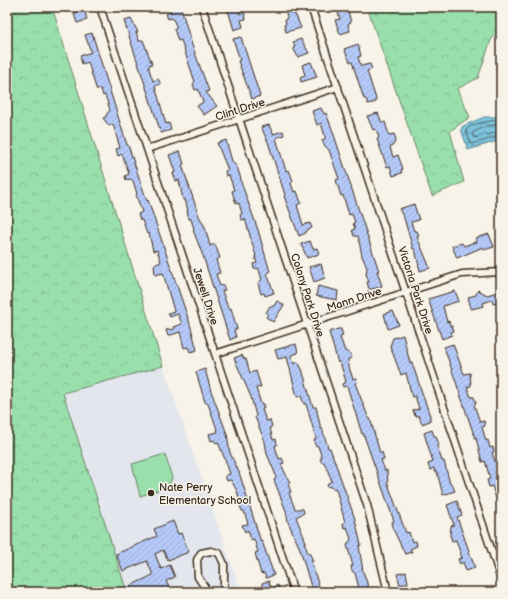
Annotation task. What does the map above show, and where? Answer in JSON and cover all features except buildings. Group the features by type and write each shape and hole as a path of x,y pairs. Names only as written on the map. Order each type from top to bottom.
{"street":[{"name":"Jewell Drive","path":"100,7 294,592"},
{"name":"Colony Park Drive","path":"202,7 367,504 388,592"},
{"name":"Victoria Park Drive","path":"311,7 501,580"},
{"name":"Clint Drive","path":"147,150 338,87"},
{"name":"Mann Drive","path":"215,354 462,274 501,272"},
{"path":"208,592 198,577 197,560 201,553 211,551 219,553 224,564 224,592"}],"shaded area":[{"name":"Nate Perry Elementary School","path":"163,366 241,592 127,592 63,393"}],"green space":[{"path":"7,7 52,7 163,366 63,393 127,592 7,592"},
{"path":"367,7 501,7 501,29 491,40 478,78 457,89 470,117 450,131 464,182 432,196"},
{"path":"165,454 172,478 168,487 140,496 132,464"}],"water":[{"path":"501,114 501,140 468,150 461,129 463,126 484,117 494,117"}],"place":[{"name":"Nate Perry Elementary School","path":"151,493"}]}
